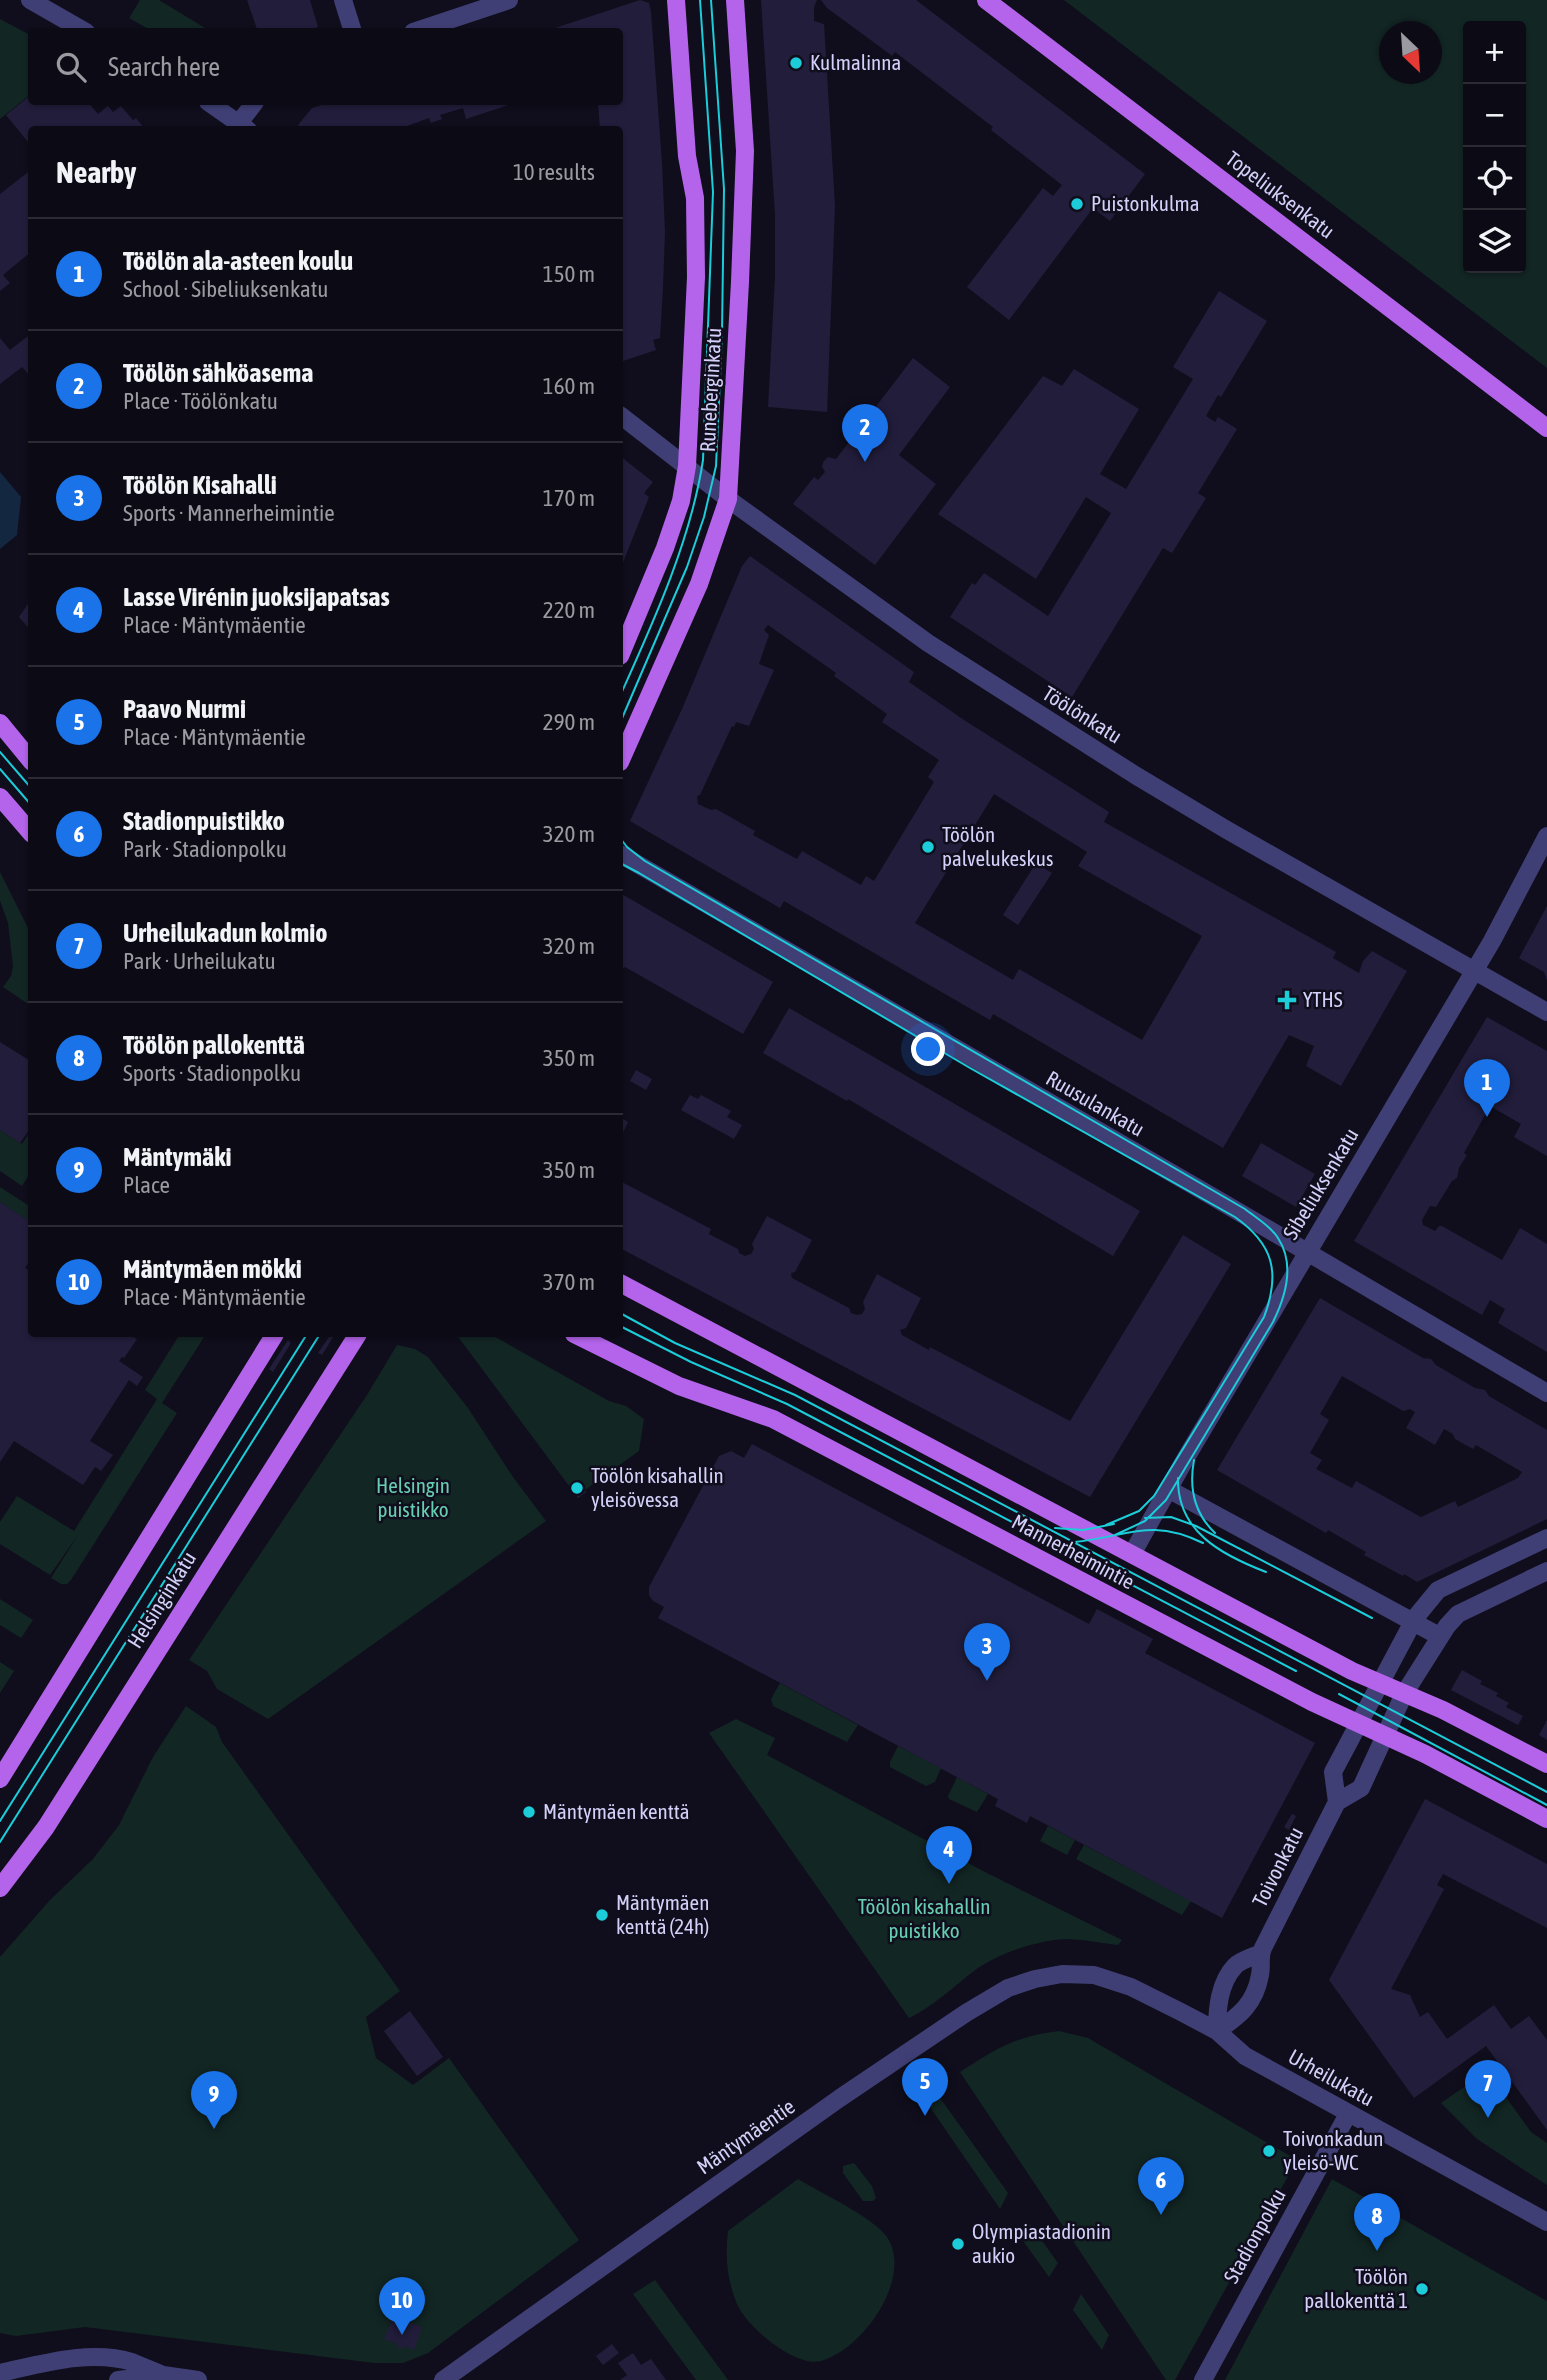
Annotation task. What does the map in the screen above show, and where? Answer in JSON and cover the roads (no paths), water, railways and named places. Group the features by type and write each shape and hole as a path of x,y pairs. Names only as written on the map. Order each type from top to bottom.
{"main road":[{"name":"Runeberginkatu","path":"623,649 665,548 681,501 687,466 696,276 695,198 687,156 676,0"},
{"name":"Runeberginkatu","path":"623,755 699,584 728,499 745,151 735,0"},
{"name":"Topeliuksenkatu","path":"986,0 1547,428"},
{"path":"0,723 28,756"},
{"path":"0,797 28,829"},
{"name":"Mannerheimintie","path":"623,1285 1222,1604 1379,1684 1443,1710 1547,1764"},
{"path":"0,1779 273,1337"},
{"name":"Helsinginkatu","path":"0,1888 46,1827 356,1337"},
{"name":"Mannerheimintie","path":"580,1337 679,1386 774,1419 1050,1566 1300,1695 1449,1766 1547,1819"}],"street":[{"path":"30,0 79,28"},
{"path":"343,0 352,28"},
{"path":"425,28 509,0"},
{"path":"212,105 243,126 254,105"},
{"name":"Töölönkatu","path":"623,417 728,499 928,643 1115,763 1227,830 1547,1013"},
{"name":"Sibeliuksenkatu","path":"1132,1554 1492,941 1547,836"},
{"name":"Ruusulankatu","path":"623,856 1547,1394"},
{"path":"1168,1489 1439,1636"},
{"name":"Toivonkatu","path":"1337,1802 1333,1772 1426,1602 1438,1590 1547,1538"},
{"name":"Toivonkatu","path":"1217,2031 1243,2013 1260,1975 1261,1953 1337,1802 1361,1788 1404,1694 1439,1636 1458,1614 1547,1572"},
{"path":"1217,2031 1217,2003 1236,1965 1261,1953"},
{"name":"Mäntymäentie","path":"443,2380 840,2098 966,2013 1008,1988 1035,1979 1062,1974 1094,1975"},
{"name":"Urheilukatu","path":"1094,1975 1131,1987 1217,2031 1245,2056 1547,2222"},
{"name":"Stadionpolku","path":"1203,2380 1348,2114"},
{"path":"0,2373 87,2357 130,2362 163,2375 198,2380"},
{"path":"118,2380 163,2375"}],"water":[{"path":"0,472 21,497 17,535 0,549"}],"tram line":[{"path":"623,689 658,610 680,551 703,460 713,192 700,0"},
{"path":"623,716 687,567 704,517 716,466 722,333 724,189 711,0"},
{"path":"0,752 28,784"},
{"path":"0,769 28,801"},
{"path":"623,842 645,861 1245,1209 1275,1234 1286,1258 1287,1280 1282,1302 1273,1322 1166,1500 1145,1521 1115,1535"},
{"path":"623,865 970,1068 1235,1217 1258,1238 1270,1260 1272,1273 1272,1286 1264,1317 1154,1496 1139,1511 1106,1525"},
{"path":"623,1315 675,1343 795,1395 1547,1792"},
{"path":"623,1328 691,1362 787,1404 1296,1671"},
{"path":"0,1821 305,1337"},
{"path":"0,1842 318,1337"},
{"path":"1194,1460 1192,1480 1195,1499 1202,1517 1215,1533"},
{"path":"1178,1478 1185,1513 1205,1539 1234,1558 1266,1572"},
{"path":"1145,1518 1171,1517 1196,1526 1372,1618"},
{"path":"1055,1528 1083,1530 1114,1524"},
{"path":"1074,1542 1153,1530 1184,1535 1203,1543"},
{"path":"1339,1694 1547,1805"}],"place":[{"name":"Kulmalinna","path":"796,63"},
{"name":"Puistonkulma","path":"1077,204"},
{"name":"Töölön sähköasema","path":"865,462"},
{"name":"Töölön palvelukeskus","path":"928,847"},
{"name":"YTHS","path":"1287,1000"},
{"name":"Töölön ala-asteen koulu","path":"1487,1117"},
{"name":"Töölön kisahallin yleisövessa","path":"577,1488"},
{"name":"Töölön Kisahalli","path":"987,1681"},
{"name":"Mäntymäen kenttä","path":"529,1812"},
{"name":"Lasse Virénin juoksijapatsas","path":"949,1884"},
{"name":"Mäntymäen kenttä (24h)","path":"602,1915"},
{"name":"Paavo Nurmi","path":"925,2116"},
{"name":"Urheilukadun kolmio","path":"1488,2118"},
{"name":"Mäntymäki","path":"214,2129"},
{"name":"Toivonkadun yleisö-WC","path":"1269,2151"},
{"name":"Stadionpuistikko","path":"1161,2215"},
{"name":"Olympiastadionin aukio","path":"958,2244"},
{"name":"Töölön pallokenttä","path":"1377,2251"},
{"name":"Töölön pallokenttä 1","path":"1422,2289"},
{"name":"Mäntymäen mökki","path":"402,2335"}],"park label":[{"name":"Helsingin puistikko","path":"413,1498"},
{"name":"Töölön kisahallin puistikko","path":"924,1919"}]}
